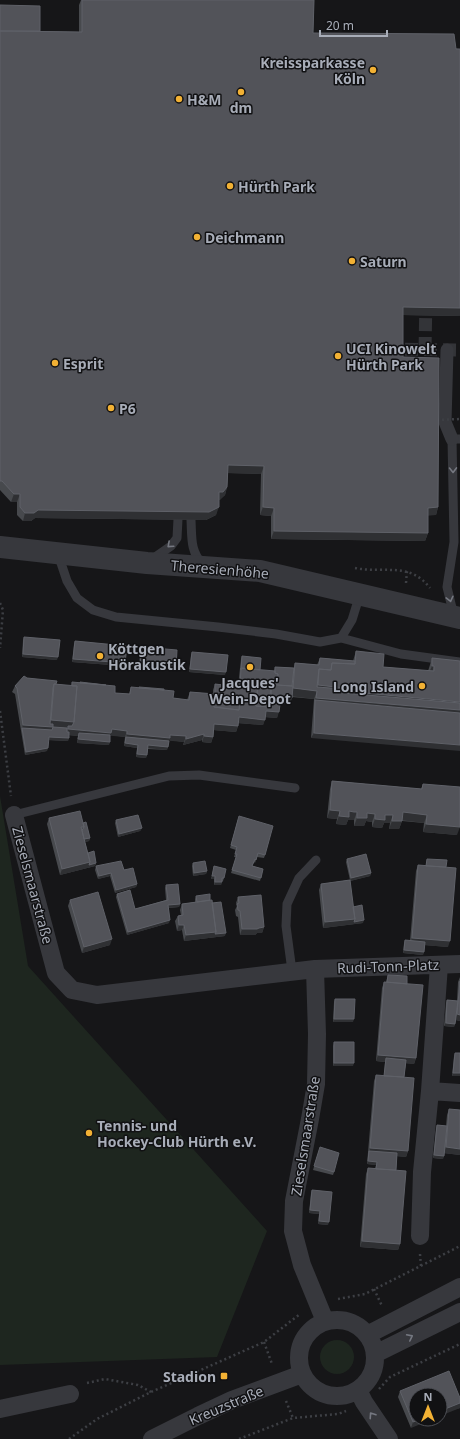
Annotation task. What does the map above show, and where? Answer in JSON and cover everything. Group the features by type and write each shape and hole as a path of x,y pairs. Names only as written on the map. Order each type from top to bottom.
{"street":[{"path":"446,350 445,422 456,439"},
{"name":"Theresienhöhe","path":"0,547 147,563 260,571 458,615"},
{"name":"Zieselsmaarstraße","path":"14,814 56,973 72,990 97,995 315,969 317,1034 316,1084 294,1201 293,1231 302,1265 321,1313"},
{"name":"Rudi-Tonn-Platz","path":"315,969 460,964"},
{"path":"420,1236 422,1172 430,1091 439,965"},
{"path":"430,1091 460,1093"},
{"path":"367,1335 460,1287"},
{"path":"375,1354 460,1312"},
{"path":"321,1313 336,1320 348,1321 358,1326 367,1335 375,1354 373,1370 369,1379 358,1390 340,1396 327,1395 316,1391 308,1383 298,1364 298,1353 306,1335 314,1327 321,1313"},
{"name":"Kreuzstraße","path":"152,1439 232,1400 302,1374"},
{"path":"358,1390 364,1402 389,1439"},
{"path":"0,1409 70,1394"}],"lane":[{"path":"456,439 454,542 446,587 458,615"},
{"path":"147,563 170,546 177,538 178,519"},
{"path":"191,520 192,539 196,557 205,566"},
{"path":"58,554 67,581 78,598 93,610 116,617 276,634 320,642 341,638 401,654 460,662"},
{"path":"341,638 352,620 360,594"},
{"name":"Zieselsmaarstraße","path":"14,814 169,776 199,775 295,788"},
{"path":"292,971 286,926 287,904 299,878 316,860"}],"path":[{"path":"436,420 460,419"},
{"path":"0,603 4,610 0,648"},
{"path":"0,711 14,814"},
{"path":"69,1439 98,1419 151,1392 264,1342 299,1315 321,1313 335,1300 365,1294 460,1246"},
{"path":"70,1394 83,1384 105,1379 138,1385 151,1392"}],"shaded area":[{"name":"Tennis- und Hockey-Club Hürth e.V.","path":"0,796 28,966 267,1231 217,1357 0,1365"},
{"path":"337,1340 349,1345 354,1357 349,1369 337,1374 325,1369 320,1357 325,1345"}],"building":[{"name":"Hürth Park","path":"82,0 314,0 313,33 454,34 456,49 460,49 460,308 403,307 403,357 439,358 438,507 428,508 428,533 274,531 274,508 263,507 264,466 228,465 227,487 223,492 219,492 219,507 209,512 38,510 34,513 25,513 20,507 20,494 14,494 2,481 0,481 0,31 82,32"},
{"path":"0,5 40,6 40,31 0,31"},
{"path":"24,637 60,640 58,657 23,654"},
{"path":"75,641 127,646 125,663 73,659"},
{"path":"142,647 177,650 176,667 140,664"},
{"path":"356,651 384,654 383,667 434,671 434,666 432,666 432,658 460,661 460,702 343,691 344,688 318,685 319,669 331,670 332,663 355,664"},
{"path":"192,652 228,655 226,672 190,669"},
{"path":"242,656 261,658 260,670 241,668"},
{"path":"320,658 355,661 355,664 332,663 331,670 319,669 317,687 343,689 343,693 460,703 460,710 316,698 317,691 293,688 295,663 319,665"},
{"path":"275,667 294,668 292,686 277,685 278,674 275,673"},
{"path":"241,668 275,671 275,673 278,674 277,685 293,686 292,698 281,697 279,712 266,711 265,720 239,717 238,726 214,724 213,737 204,736 204,734 186,739 186,736 170,735 170,738 127,734 127,731 112,729 111,733 68,729 68,726 72,726 74,722 77,686 72,686 72,682 115,686 115,693 130,694 131,687 174,691 173,698 189,700 190,692 215,694 215,684 240,687","holes":["258,682 272,683 270,707 256,706","215,694 241,697 239,710 214,707"]},
{"path":"24,676 27,678 57,681 53,688 50,724 53,724 53,727 23,725 17,688 15,686"},
{"path":"80,682 106,685 80,683"},
{"path":"54,684 77,686 74,722 51,720"},
{"path":"258,685 271,686 269,707 256,706"},
{"path":"139,688 164,689 164,690"},
{"path":"214,697 240,699 239,710 214,707"},
{"path":"315,700 460,713 460,745 314,733"},
{"path":"53,727 67,728 69,738 49,737 48,748 26,752 22,728 52,730"},
{"path":"79,733 110,735 110,742 78,739"},
{"path":"126,737 169,741 168,747 148,745 147,755 137,754 138,745 125,743"},
{"path":"332,781 422,789 423,784 460,787 460,827 426,824 427,815 403,812 402,821 392,821 393,815 385,815 385,820 375,819 375,814 367,813 367,818 357,818 357,812 349,811 349,817 339,816 340,811 330,810"},
{"path":"80,811 84,827 81,827 90,862 62,869 49,818"},
{"path":"138,815 142,828 119,834 116,820"},
{"path":"239,816 273,826 265,855 258,853 252,866 263,869 261,878 232,870 237,854 235,854 237,847 231,845"},
{"path":"86,822 90,838 84,839 82,830 84,827 83,823"},
{"path":"94,851 96,863 89,865 90,862 88,853"},
{"path":"366,854 371,873 351,878 347,859"},
{"path":"427,859 447,860 446,867 426,866"},
{"path":"121,861 124,870 133,868 137,884 116,890 111,873 99,876 96,866"},
{"path":"205,861 207,871 194,873 193,863"},
{"path":"418,865 456,868 450,941 412,938"},
{"path":"214,866 226,869 222,882 215,882 215,876 212,876"},
{"path":"350,880 355,919 325,922 321,884"},
{"path":"178,884 180,904 168,905 170,920 128,932 117,894 130,890 135,909 168,900 166,885"},
{"path":"98,892 112,939 84,947 70,900"},
{"path":"210,894 210,900 197,902 196,896"},
{"path":"261,895 264,927 257,929 242,929 240,911 238,910 237,904 239,903 238,897"},
{"path":"212,900 216,932 186,935 184,925 179,925 178,916 183,915 182,904"},
{"path":"221,902 226,933 215,934 212,903"},
{"path":"362,905 364,920 354,922 353,907"},
{"path":"405,940 425,942 424,952 404,950"},
{"path":"388,975 407,976 407,984 387,982"},
{"path":"460,981 460,1015 457,1014"},
{"path":"384,982 423,985 416,1058 378,1055"},
{"path":"335,999 355,999 354,1019 334,1019"},
{"path":"447,1000 458,1001 455,1024 446,1023"},
{"path":"334,1042 354,1042 354,1063 334,1063"},
{"path":"455,1053 460,1053 460,1073 453,1073"},
{"path":"386,1058 406,1060 404,1077 384,1076"},
{"path":"376,1075 414,1078 408,1151 370,1148"},
{"path":"449,1109 460,1110 460,1149 446,1147"},
{"path":"437,1125 447,1126 444,1156 434,1155"},
{"path":"320,1147 339,1153 334,1172 314,1166"},
{"path":"369,1151 397,1153 396,1170 376,1169 377,1162 368,1161"},
{"path":"368,1168 406,1171 400,1244 362,1241"},
{"path":"312,1190 332,1192 329,1222 319,1221 320,1211 310,1210"},
{"path":"449,1371 460,1398 460,1403 448,1408 448,1387 410,1387"},
{"path":"408,1388 408,1410 400,1391"}],"tunnel":[{"path":"425,350 426,297"},
{"path":"386,349 460,350"}],"place":[{"name":"Kreissparkasse Köln","path":"373,70"},
{"name":"dm","path":"241,92"},
{"name":"H&M","path":"179,99"},
{"name":"Hürth Park","path":"230,186"},
{"name":"Deichmann","path":"197,237"},
{"name":"Saturn","path":"352,261"},
{"name":"UCI Kinowelt Hürth Park","path":"338,356"},
{"name":"Esprit","path":"55,363"},
{"name":"P6","path":"111,408"},
{"name":"Köttgen Hörakustik","path":"100,656"},
{"name":"Jacques' Wein-Depot","path":"250,667"},
{"name":"Long Island","path":"422,686"},
{"name":"Tennis- und Hockey-Club Hürth e.V.","path":"89,1133"},
{"name":"Stadion","path":"224,1376"}]}
